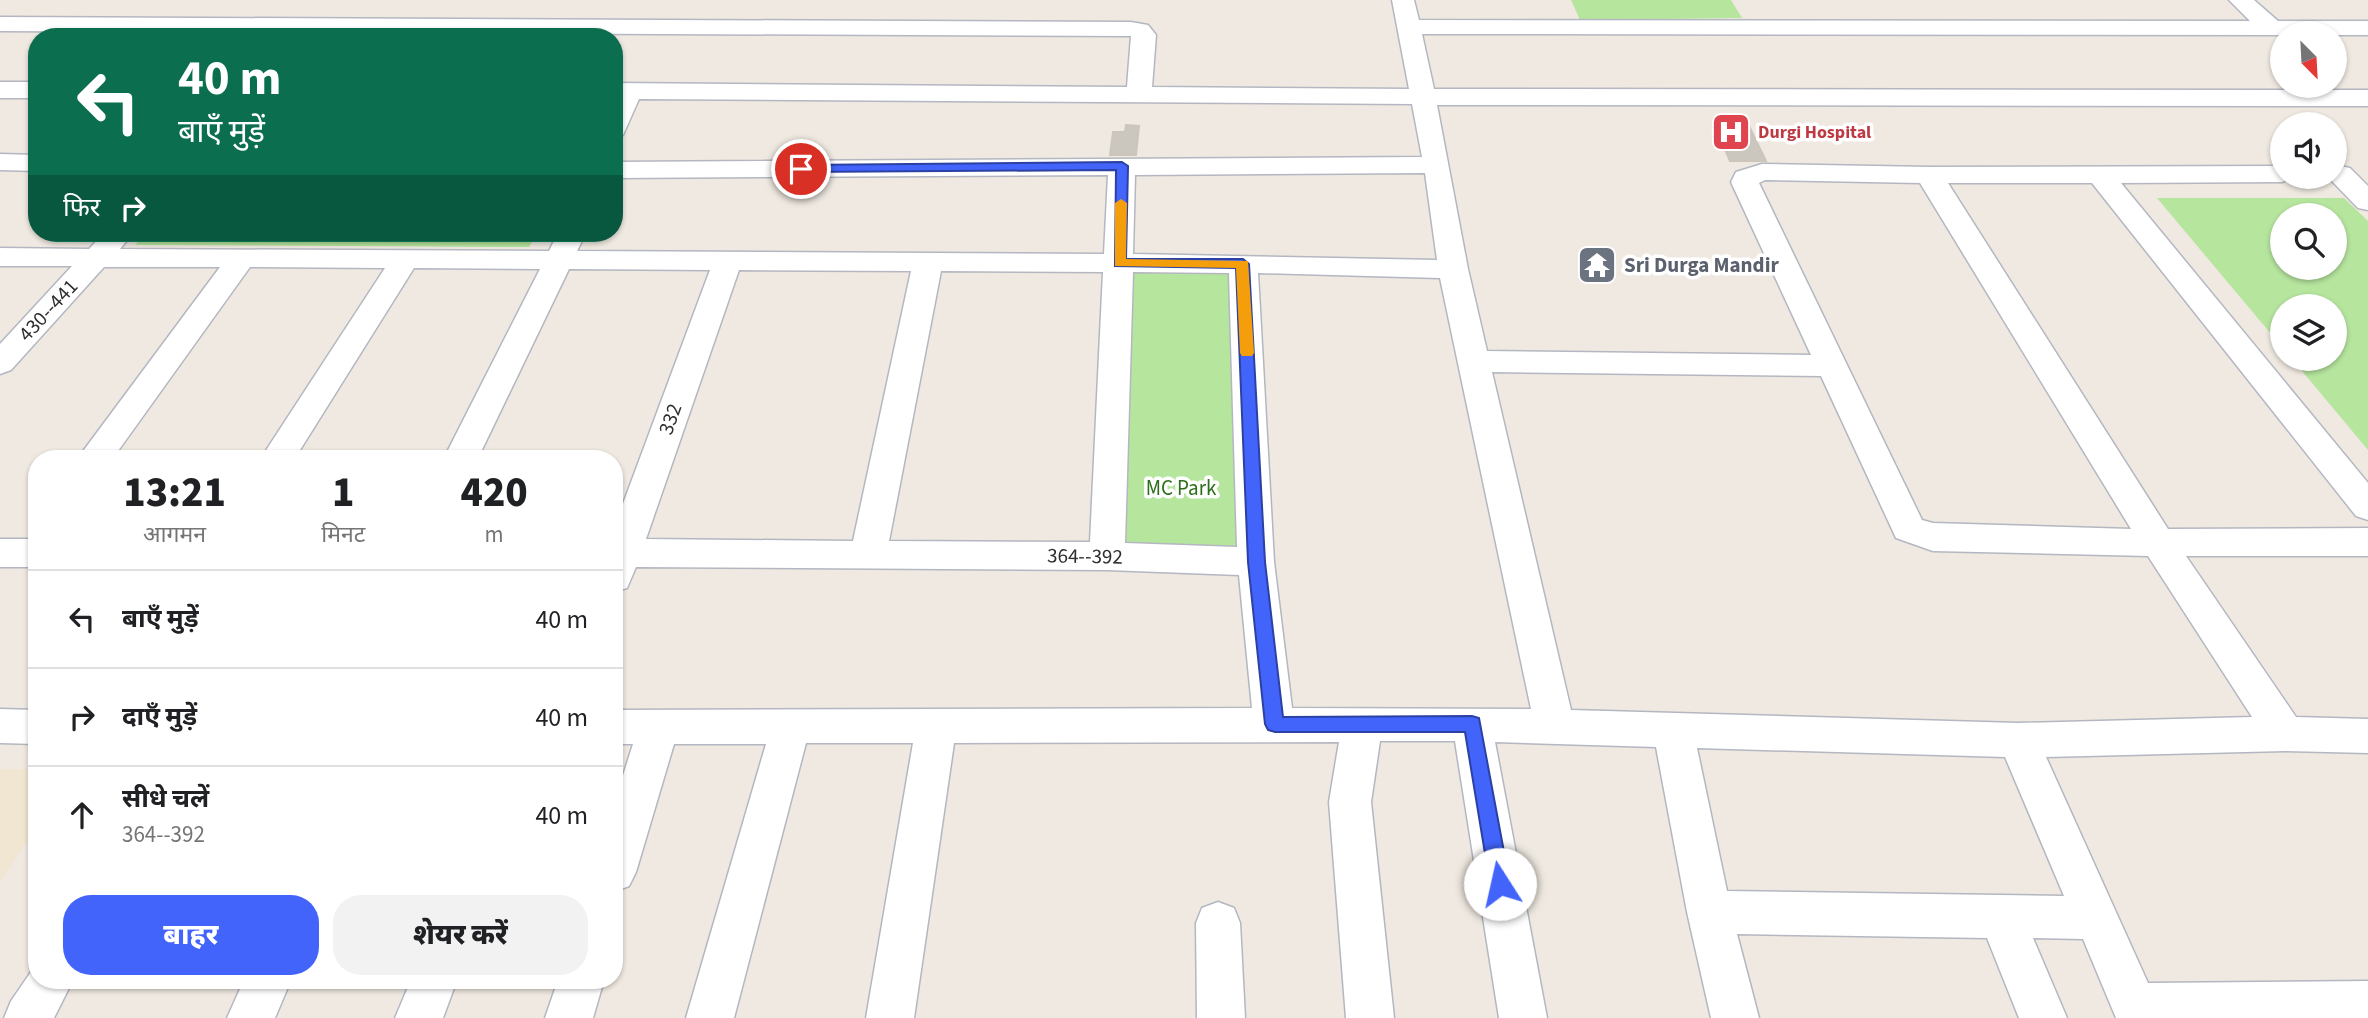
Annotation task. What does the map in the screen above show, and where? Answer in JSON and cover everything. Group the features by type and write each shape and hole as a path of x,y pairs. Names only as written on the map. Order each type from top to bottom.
{"street":[{"path":"194,24 217,0"},
{"path":"372,27 394,0"},
{"path":"2240,0 2270,26"},
{"path":"2052,9 2069,28"},
{"path":"1555,726 1453,269 1437,165 1407,13 2069,28 2270,28"},
{"path":"0,24 372,27 780,19 1089,20 1140,30 1144,34 1139,94"},
{"path":"2347,28 2368,28"},
{"path":"0,90 28,90"},
{"path":"623,91 1424,97 2368,98"},
{"path":"0,162 28,163"},
{"path":"623,170 1437,165"},
{"path":"1107,556 1122,166"},
{"path":"2270,174 1929,175 1762,172 1746,178 1745,182 1909,529 1933,537 2158,543 2368,542"},
{"path":"2347,174 2368,174"},
{"path":"1929,175 2158,543 2286,734"},
{"path":"2100,175 2368,507"},
{"path":"2347,183 2368,202"},
{"name":"430--441","path":"0,363 111,242"},
{"path":"0,257 405,259 566,246 728,261 1243,264 1453,269"},
{"path":"465,450 566,246"},
{"path":"100,450 242,258"},
{"path":"283,450 405,259"},
{"name":"332","path":"623,545 728,261"},
{"path":"868,554 928,262"},
{"path":"1243,264 1256,562 1275,724"},
{"path":"1473,360 1831,366"},
{"name":"364--392","path":"623,561 868,554 1107,556 1256,562"},
{"path":"1362,724 1350,802 1370,1018"},
{"path":"1472,724 1523,1018"},
{"path":"623,727 1472,724 2018,740 2286,734 2368,736"},
{"path":"0,726 28,727"},
{"path":"710,1018 791,726"},
{"path":"890,1018 936,726"},
{"path":"623,843 659,727"},
{"path":"1673,729 1709,912 1735,1018"},
{"path":"2018,740 2137,1012 2368,1004"},
{"path":"1709,912 2096,918"},
{"path":"2003,918 2043,1018"},
{"path":"1219,923 1221,1018"},
{"path":"28,1018 45,989"},
{"path":"251,1018 264,989"},
{"path":"419,1018 430,989"},
{"path":"569,1018 578,989"}],"shaded area":[{"path":"0,769 28,769 28,839 0,883"}],"green space":[{"path":"1571,0 1731,0 1742,18 1580,20"},
{"path":"2157,198 2344,198 2368,221 2368,450 2302,371 2347,371 2347,294 2270,294 2270,333"},
{"path":"138,242 532,242 529,247 135,245"},
{"name":"MC Park","path":"1129,270 1232,274 1241,548 1119,547"}],"building":[{"path":"1126,125 1139,126 1136,155 1110,155 1113,132 1125,132"},
{"path":"1715,126 1749,126 1766,161 1730,161"}],"slow traffic":[{"path":"1121,203 1120,263 1243,264 1247,353"}],"place":[{"name":"Durgi Hospital","path":"1731,132"},
{"name":"Sri Durga Mandir","path":"1597,265"}],"route":[{"path":"801,169 1122,166 1120,263 1243,264 1256,562 1275,724 1472,724 1500,884"}]}
